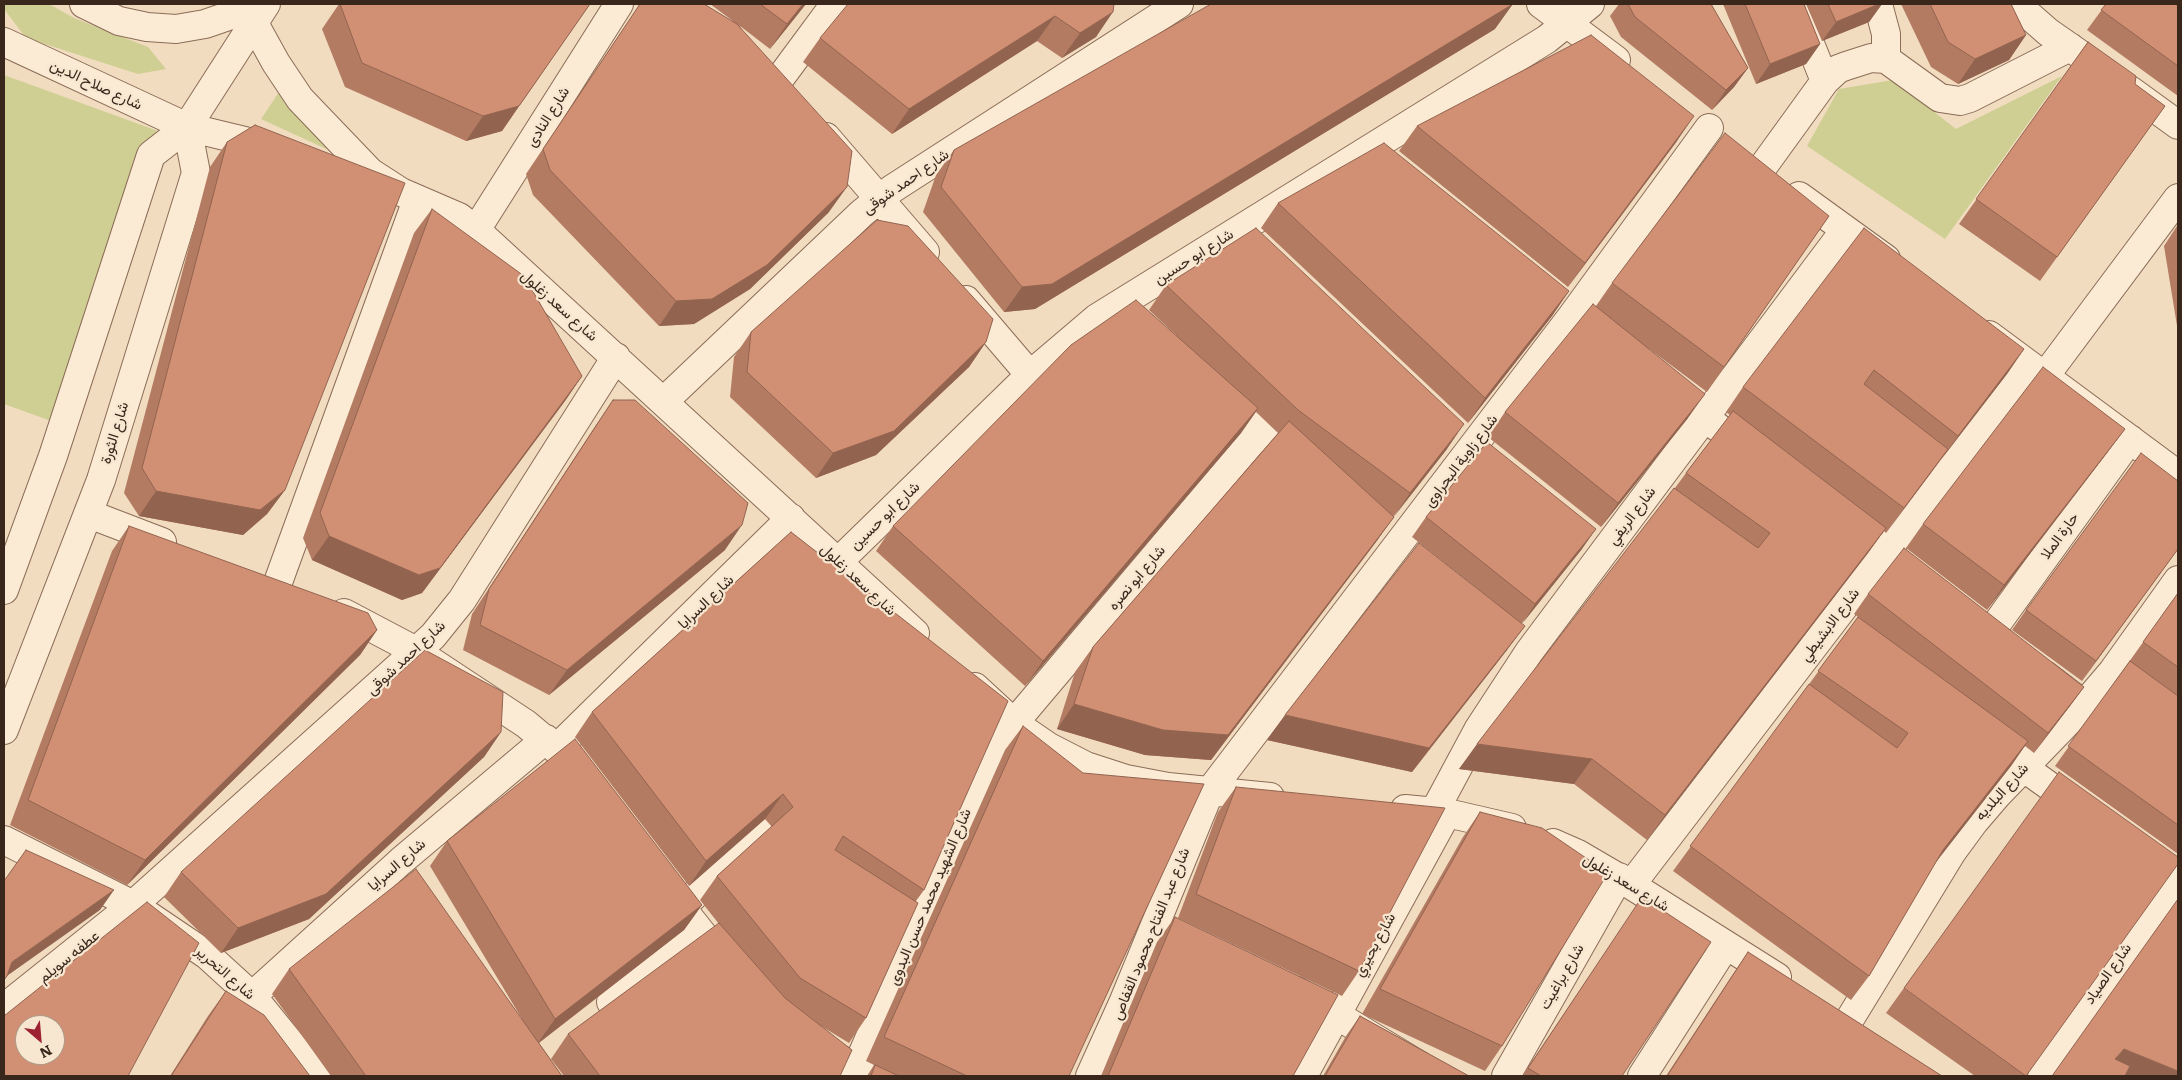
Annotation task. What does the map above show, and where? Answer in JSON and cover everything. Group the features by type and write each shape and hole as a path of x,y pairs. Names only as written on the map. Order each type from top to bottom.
{"street":[{"path":"84,4 119,21 147,27 176,29 205,24 231,15 257,11"},
{"name":"شارع النادى","path":"476,230 620,4"},
{"path":"778,81 835,4"},
{"name":"شارع احمد شوقى","path":"664,401 879,198 1176,4"},
{"path":"1542,4 1638,76"},
{"name":"شارع ابو حسين","path":"838,562 1030,374 1074,336 1122,301 1547,39 1590,4"},
{"path":"1794,4 1825,81"},
{"path":"1878,4 1886,34 1886,59"},
{"path":"2016,4 2048,32 2178,125"},
{"path":"4,590 53,456 151,155 188,127 257,11"},
{"path":"257,11 276,63 300,99 369,171"},
{"name":"شارع صلاح الدين","path":"4,42 188,127"},
{"path":"1762,168 1825,81 1838,69 1872,58 1886,59 1940,98 1960,101 1970,98 2070,46"},
{"path":"757,63 778,81 804,110 1030,374"},
{"path":"1685,111 1910,277"},
{"path":"188,127 292,153"},
{"name":"شارع الثورة","path":"4,730 89,514 196,173 188,127"},
{"name":"شارع زاوية البحراوى","path":"1210,791 1405,552 1471,448 1572,316 1709,128"},
{"path":"1365,151 1388,169"},
{"name":"شارع سعد زغلول","path":"321,160 369,171 417,200 460,217 616,357 937,653"},
{"name":"شارع الابشيطي","path":"1625,881 1779,691 1944,476 2037,371 2178,198"},
{"path":"277,585 417,200"},
{"name":"شارع الريفي","path":"1440,813 1478,730 1529,652 1846,230"},
{"path":"1231,234 1252,254"},
{"path":"1549,298 1595,334"},
{"path":"1122,301 1142,321"},
{"path":"1965,318 2178,475"},
{"name":"شارع احمد شوقى","path":"133,905 403,663 414,650 433,636 462,600 616,357"},
{"path":"1642,370 1767,465"},
{"path":"1205,380 1260,432 1321,483"},
{"path":"1449,429 1495,466"},
{"name":"شارع ابو نصره","path":"1011,720 1260,432"},
{"name":"حارة الملا","path":"1990,633 2130,439"},
{"path":"1922,459 1944,476"},
{"path":"1646,497 1668,513"},
{"path":"1822,506 1945,599"},
{"path":"89,514 187,551"},
{"name":"شارع السرايا","path":"226,1009 401,861 551,744 792,518"},
{"path":"1374,527 1405,552"},
{"path":"1581,534 1604,553"},
{"path":"250,575 310,598 414,650 551,744 581,774 598,798"},
{"name":"شارع البلديه","path":"1848,1022 1952,852 1998,794 2084,705 2113,671 2178,580"},
{"path":"1967,616 2084,705"},
{"path":"1830,625 1853,642"},
{"path":"1506,634 1529,652"},
{"path":"2113,671 2134,686"},
{"path":"958,672 1011,720 1049,747 1086,766 1126,779 1168,787 1297,799"},
{"path":"1779,691 1802,707"},
{"name":"شارع الشهيد محمد حسن البدوى","path":"859,1074 916,931 1011,720"},
{"path":"1993,745 2177,876"},
{"name":"شارع عبد الفتاح محمود القفاص","path":"1090,1076 1168,927 1210,791"},
{"name":"شارع سعد زغلول","path":"1385,807 1440,813 1492,822 1536,836 1578,854 1625,881 1799,991"},
{"name":"شارع بحيري","path":"1303,1076 1337,1015 1440,813"},
{"path":"681,908 760,832"},
{"name":"شارع التحرير","path":"4,840 133,905 207,955 247,991 317,1076"},
{"path":"401,861 417,885"},
{"path":"652,869 700,933 744,984"},
{"name":"شارع الصياد","path":"2042,1076 2091,999 2177,876"},
{"name":"شارع براغيت","path":"1506,1076 1625,881"},
{"name":"عطفه سويلم","path":"4,1008 133,905"},
{"path":"892,916 916,931"},
{"path":"610,1002 700,933"},
{"path":"1642,1076 1726,945"},
{"path":"1278,981 1437,1076"},
{"path":"1824,1007 1871,1037"},
{"path":"794,1028 859,1074"}],"green space":[{"path":"4,4 49,4 74,18 148,47 166,69 138,74 26,38 4,9"},
{"path":"4,75 169,135 62,425 4,404"},
{"path":"2062,76 1945,239 1807,146 1839,89 1893,80 1956,129"},
{"path":"279,92 346,158 261,119"}],"building":[{"path":"340,4 590,4 519,106 483,116 362,63"},
{"path":"640,4 704,4 737,24 852,151 847,187 767,265 712,299 676,301 550,170 543,149"},
{"path":"760,4 803,4 787,24"},
{"path":"848,4 1114,4 1113,12 1080,33 1055,16 909,109 820,38"},
{"path":"1211,4 1513,4 1052,284 1022,287 941,187 954,150"},
{"path":"1628,4 1711,4 1748,68 1726,90 1635,17"},
{"path":"1745,4 1804,4 1820,44 1770,64"},
{"path":"1828,4 1879,4 1836,22"},
{"path":"1930,4 2011,4 2026,35 1975,59 1948,42"},
{"path":"2106,4 2175,4 2178,6 2178,66 2101,10"},
{"path":"1591,35 1694,116 1585,263 1417,126"},
{"path":"2088,42 2136,76 2135,84 2165,106 2057,257 1976,199"},
{"path":"255,125 405,183 285,490 260,510 156,491 142,468 227,142"},
{"path":"1725,133 1829,216 1724,367 1612,283"},
{"path":"1384,143 1569,291 1485,398 1278,203"},
{"path":"432,209 524,276 582,376 440,568 419,575 329,536 320,513"},
{"path":"877,220 908,226 993,319 986,342 894,431 833,453 747,372 751,332"},
{"path":"1256,228 1464,424 1410,493 1298,410 1166,285"},
{"path":"1864,228 2024,349 1958,436 1874,370 1864,384 1948,449 1904,508 1743,387"},
{"path":"1136,300 1258,408 1043,661 893,526 1071,345"},
{"path":"1593,304 1705,394 1618,503 1505,412"},
{"path":"2043,367 2125,429 2004,585 1923,524"},
{"path":"613,400 635,400 748,503 742,525 567,670 480,625 489,589"},
{"path":"1733,411 1886,528 1665,815 1592,759 1477,744 1674,488 1758,548 1770,533 1686,473"},
{"path":"1289,421 1394,517 1228,735 1163,730 1074,704 1093,647"},
{"path":"1487,442 1596,529 1535,604 1426,517"},
{"path":"2141,453 2178,481 2178,549 2096,661 2026,610"},
{"path":"129,526 368,613 377,630 145,860 28,800"},
{"path":"791,532 1008,701 924,890 843,836 835,850 918,903 866,1018 800,978 717,876 793,807 783,794 706,861 592,712"},
{"path":"1419,543 1525,626 1429,748 1285,715"},
{"path":"1904,548 2084,687 2048,733 1868,594"},
{"path":"2178,593 2178,667 2143,642"},
{"path":"1858,617 2028,741 1943,850 1869,976 1690,846 1809,684 1897,748 1908,733 1818,671"},
{"path":"425,650 503,692 501,732 326,894 238,928 181,872"},
{"path":"2130,661 2178,696 2178,825 2068,746"},
{"path":"1023,726 1083,773 1204,784 1069,1076 967,1076 884,1037"},
{"path":"575,739 702,905 555,1019 447,841"},
{"path":"2059,772 2178,857 2178,864 2026,1076 1904,988"},
{"path":"1236,787 1445,808 1359,971 1196,894"},
{"path":"1480,812 1542,828 1608,873 1502,1046 1380,989"},
{"path":"26,850 114,890 12,962 4,980 4,881"},
{"path":"416,869 562,1076 366,1076 289,969"},
{"path":"1642,897 1711,942 1622,1076 1541,1076 1528,1068"},
{"path":"2178,899 2178,1071 2124,1049 2115,1059 2130,1066 2125,1076 2052,1076"},
{"path":"147,902 199,943 128,1076 4,1076 4,1016"},
{"path":"1175,917 1338,995 1293,1076 1108,1076"},
{"path":"719,923 785,998 852,1050 840,1076 600,1076 568,1034"},
{"path":"1748,952 1942,1076 1667,1076"},
{"path":"226,991 264,1015 310,1076 171,1076"},
{"path":"1360,1016 1469,1076 1325,1076"},
{"path":"875,1065 899,1076 871,1076"}]}
